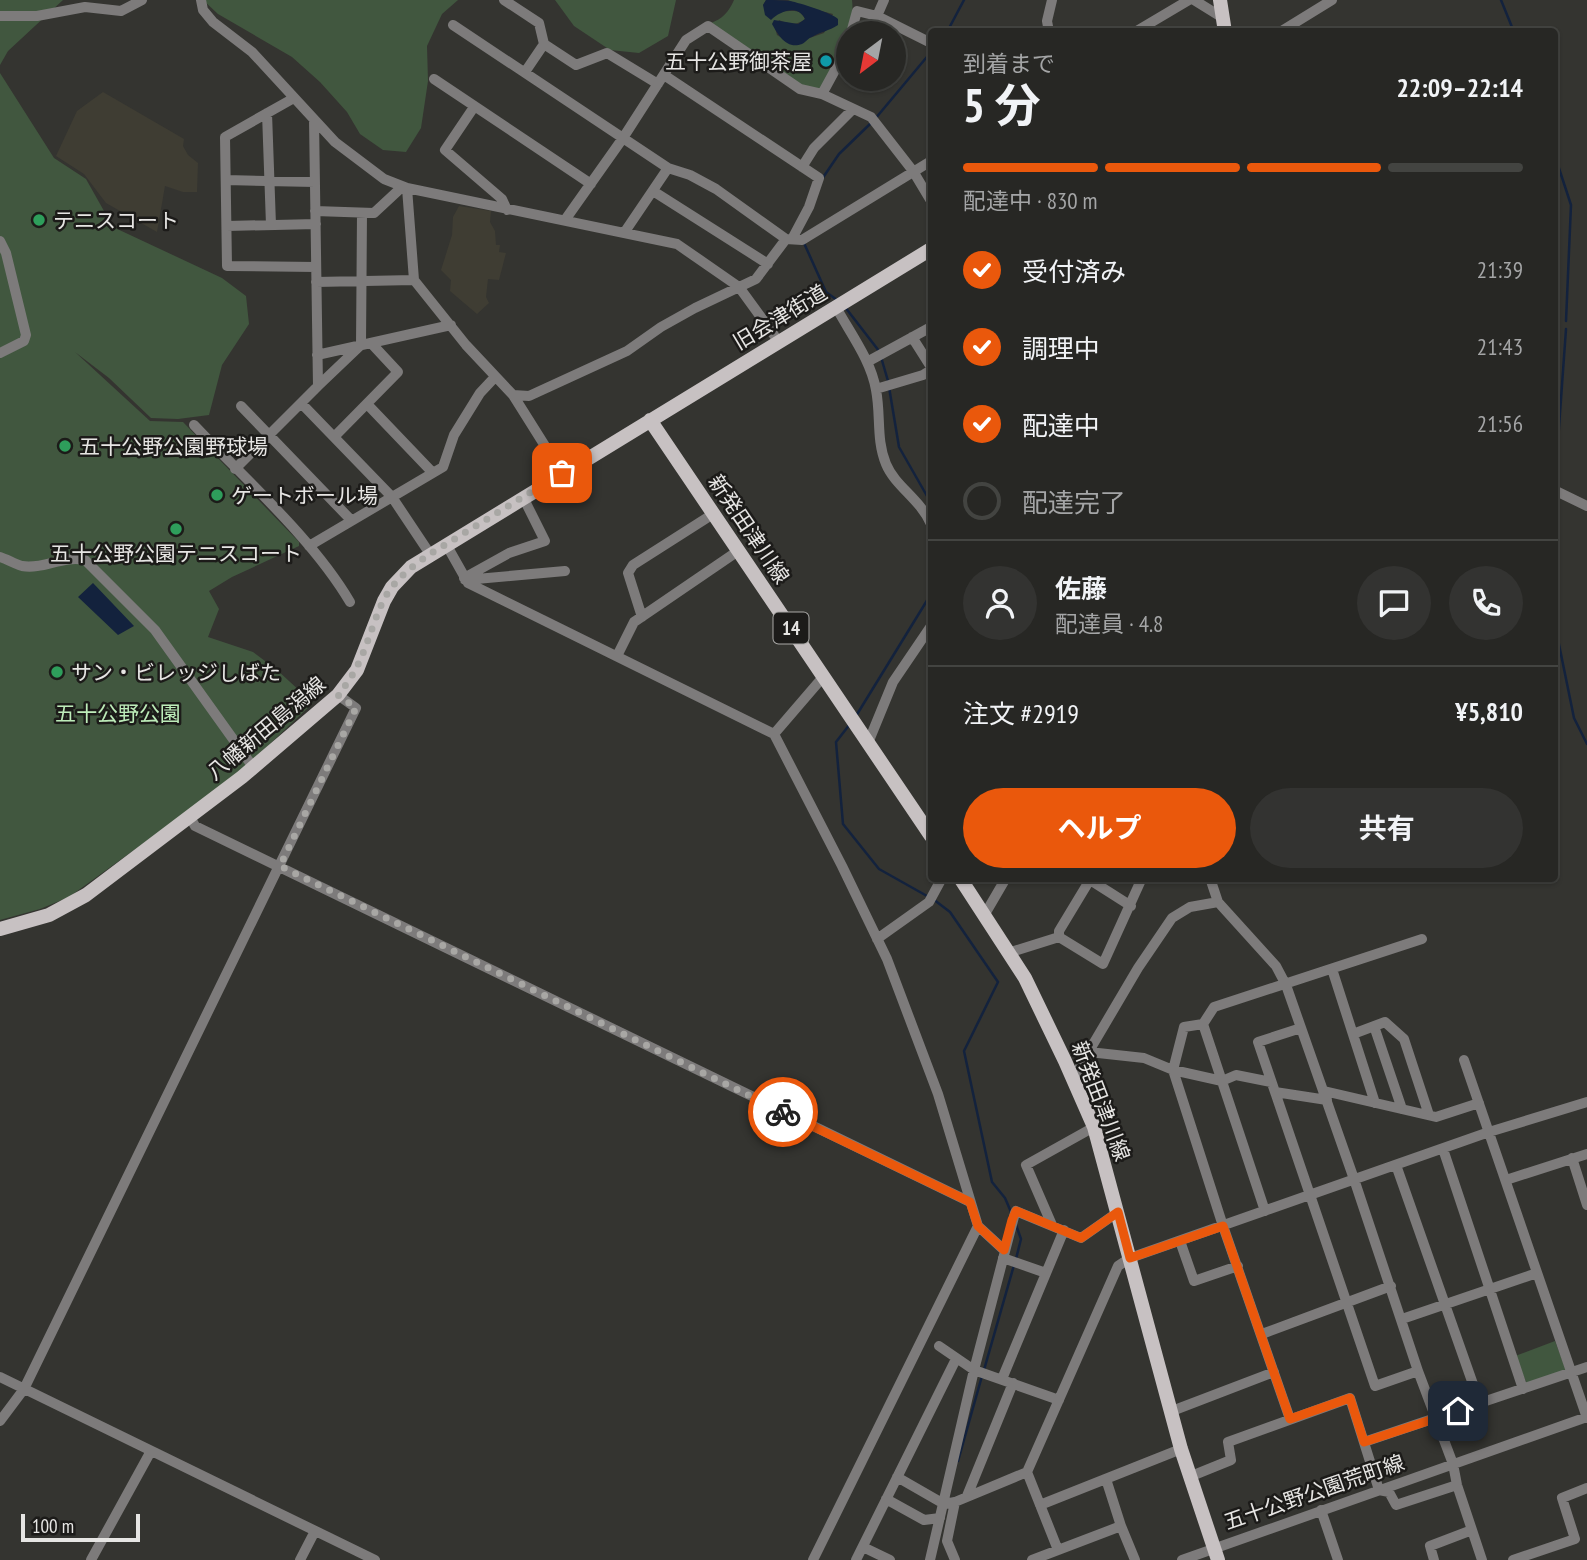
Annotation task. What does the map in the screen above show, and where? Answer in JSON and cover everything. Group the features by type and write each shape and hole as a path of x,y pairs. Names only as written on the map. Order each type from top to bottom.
{"main road":[{"path":"1220,0 1224,25"},
{"name":"旧会津街道","path":"650,420 928,251"},
{"name":"八幡新田島潟線","path":"0,929 49,915 68,906 190,817 338,695 357,670 388,594 411,567 650,420"},
{"name":"新発田津川線","path":"650,420 928,830"},
{"name":"新発田津川線","path":"963,882 1039,1005 1094,1127 1181,1449 1215,1554"}],"street":[{"path":"0,16 37,16 85,7 121,11 142,0"},
{"path":"201,0 203,10 213,22 252,52 335,142 384,178 404,187 677,244 739,287 779,342"},
{"path":"504,0 539,23 544,44 576,65 607,53 662,80 819,178 809,207 789,239 756,279 661,327 627,351 529,396 513,395"},
{"path":"876,0 877,16"},
{"path":"877,16 884,0"},
{"path":"1048,28 1047,21 1052,0"},
{"path":"1142,28 1192,0 1224,25"},
{"path":"1286,28 1332,0"},
{"path":"854,21 857,11 877,16 928,42"},
{"path":"453,25 668,168 690,175 716,189 789,239 802,240 928,163"},
{"path":"565,220 662,80 686,40 708,26 800,89 822,94 871,117 928,196"},
{"path":"525,72 544,44"},
{"path":"822,94 836,68"},
{"path":"434,79 591,184"},
{"path":"294,99 225,137 227,266 316,268"},
{"path":"474,107 445,150 502,199 507,210"},
{"path":"802,167 814,148 853,109"},
{"path":"267,113 271,225"},
{"path":"314,119 318,386"},
{"path":"624,233 668,168"},
{"path":"226,180 315,181"},
{"path":"315,211 374,213 404,187"},
{"path":"404,187 414,280 513,395 562,473"},
{"path":"653,191 768,264"},
{"path":"334,437 398,372 366,344 362,213"},
{"path":"226,226 316,224"},
{"path":"0,241 6,253 26,335 24,341 0,353"},
{"path":"316,282 414,280"},
{"path":"836,307 867,362 876,389 881,448 887,468 928,516"},
{"path":"317,355 451,325"},
{"path":"867,362 928,329"},
{"path":"912,337 928,363"},
{"path":"235,469 318,386 366,344"},
{"path":"876,389 923,375 928,371"},
{"path":"309,546 443,467 454,435 480,393 495,377"},
{"path":"301,403 392,497 430,554"},
{"path":"367,404 433,473"},
{"path":"241,406 351,520"},
{"path":"194,425 309,546 336,579 349,602"},
{"path":"1558,492 1587,506"},
{"path":"465,579 509,553 545,541 523,497"},
{"path":"642,617 628,573 633,565 713,514"},
{"path":"446,544 465,579 774,734 887,958 937,1094 978,1226 1004,1254 1046,1273"},
{"path":"617,656 634,622 738,551"},
{"path":"0,557 22,566 34,566 72,557 85,560 155,630 253,767"},
{"path":"465,579 565,571"},
{"path":"868,743 893,682 928,630"},
{"path":"774,734 824,677"},
{"path":"0,1420 24,1389 356,708 338,695"},
{"path":"190,817 195,826 970,1202"},
{"path":"877,939 929,902 940,882"},
{"path":"985,914 1004,882"},
{"path":"1059,937 1059,931 1087,882"},
{"path":"1094,882 1131,906"},
{"path":"1008,953 1059,937 1102,964 1140,882"},
{"path":"1211,882 1217,902 1276,966 1286,985 1418,1371 1453,1464 1457,1485 1482,1560"},
{"path":"1072,1080 1138,968 1172,918 1190,907 1217,902"},
{"path":"1290,1419 1223,1226 1173,1070 1184,1027 1203,1024 1214,1007 1422,939"},
{"path":"1332,969 1375,1103"},
{"path":"1353,1034 1385,1022 1404,1039 1429,1115"},
{"path":"1203,1024 1265,1211"},
{"path":"1374,1026 1402,1109"},
{"path":"1301,1028 1258,1042 1346,1302 1375,1386 1418,1371"},
{"path":"1090,1052 1144,1058 1173,1070 1222,1081 1236,1074 1273,1087 1375,1103 1436,1117 1479,1103"},
{"path":"1464,1060 1587,1417"},
{"path":"930,1560 940,1518 950,1503 1027,1472 1118,1266 1130,1258 1310,1194 1489,1132 1587,1102"},
{"path":"1052,1225 1026,1165 1094,1127"},
{"path":"1443,1149 1523,1389"},
{"path":"1506,1180 1587,1154"},
{"path":"1572,1158 1587,1205"},
{"path":"1396,1165 1480,1405"},
{"path":"955,1560 947,1541 950,1503 974,1370 1013,1216 1016,1211 1081,1238 1118,1212"},
{"path":"813,1560 978,1226"},
{"path":"1002,1379 1064,1230"},
{"path":"1180,1241 1194,1281 1238,1266"},
{"path":"1402,1319 1537,1273"},
{"path":"1262,1334 1391,1286"},
{"path":"939,1346 974,1370 1059,1400"},
{"path":"856,1560 956,1359"},
{"path":"1364,1442 1587,1367"},
{"path":"1172,1410 1274,1371"},
{"path":"0,1377 375,1560"},
{"path":"967,1496 1013,1383"},
{"path":"1189,1477 1231,1460 1228,1443 1350,1398 1379,1490 1389,1492 1396,1505 1457,1485"},
{"name":"五十公野公園荒町線","path":"1182,1560 1215,1554 1321,1510 1587,1417"},
{"path":"1040,1505 1181,1449"},
{"path":"91,1560 151,1451"},
{"path":"1027,1472 1058,1550"},
{"path":"897,1477 950,1503"},
{"path":"1105,1479 1135,1560"},
{"path":"1513,1560 1530,1557 1575,1539 1562,1498 1587,1488"},
{"path":"886,1499 924,1520 940,1518"},
{"path":"1321,1510 1338,1560"},
{"path":"1032,1560 1121,1526"},
{"path":"1434,1560 1430,1546 1472,1530"},
{"path":"300,1560 314,1531"},
{"path":"863,1547 890,1560"}],"shaded area":[{"path":"103,92 184,139 183,146 188,155 198,163 197,192 183,192 165,186 157,232 106,203 84,174 56,156 77,111"},
{"path":"459,206 491,211 490,222 495,231 496,245 500,245 499,252 506,253 499,280 488,279 486,297 489,303 477,314 450,291 451,280 441,270 452,235 453,217"}],"green space":[{"path":"0,0 63,0 8,51 0,65"},
{"path":"203,0 458,0 442,14 427,46 428,81 421,128 406,152 383,150 360,134 347,112 320,82 292,57 218,14"},
{"path":"555,0 676,0 668,36 639,53 610,50 574,26"},
{"path":"734,0 766,0 763,5 770,8 801,13 805,19 799,23 779,20 775,28 777,35 792,44 824,33 833,14 788,0 852,0 851,21 836,21 836,62 820,90 800,85 711,23 730,8"},
{"name":"五十公野公園","path":"0,73 54,158 86,179 113,227 222,278 246,296 249,324 222,365 209,415 178,419 151,418 109,378 75,352 150,421 183,422 299,542 299,546 232,577 209,591 219,609 208,637 253,652 313,703 235,777 69,897 40,909 0,920"},
{"path":"1555,1341 1566,1370 1527,1384 1515,1356"}],"water":[{"path":"766,0 790,1 816,8 838,21 831,29 802,44 792,45 777,33 772,24 774,20 798,24 805,19 802,14 789,10 771,20 765,15 763,5"},
{"path":"93,583 134,626 118,635 78,597"}],"waterway":[{"path":"949,28 964,0"},
{"path":"1501,0 1512,28"},
{"path":"875,119 928,56"},
{"path":"822,179 839,154 870,124"},
{"path":"1558,165 1571,205 1566,321"},
{"path":"804,243 826,292 837,300"},
{"path":"845,307 879,351"},
{"path":"1558,441 1566,329"},
{"path":"881,357 888,381"},
{"path":"889,387 899,447 928,498"},
{"path":"856,716 928,599"},
{"path":"1558,640 1574,718 1587,744"},
{"path":"850,724 836,742 843,824 879,869 927,896"},
{"path":"933,899 950,912 998,982 964,1051 992,1182 1005,1198 1011,1212"},
{"path":"1016,1225 1021,1239 1016,1259"},
{"path":"984,1370 1014,1265"},
{"path":"958,1461 982,1376"}],"way so far":[{"path":"562,473 430,554 411,567 392,587 357,670 338,695 356,708 280,866 783,1112"}],"place":[{"name":"五十公野御茶屋","path":"826,61"},
{"name":"テニスコート","path":"39,220"},
{"name":"五十公野公園野球場","path":"65,446"},
{"name":"ゲートボール場","path":"217,495"},
{"name":"五十公野公園テニスコート","path":"176,529"},
{"name":"サン・ビレッジしばた","path":"57,672"}],"route":[{"path":"783,1112 970,1202 978,1226 1004,1250 1016,1211 1081,1238 1118,1212 1130,1258 1223,1226 1290,1419 1350,1398 1364,1442 1458,1411"}]}
